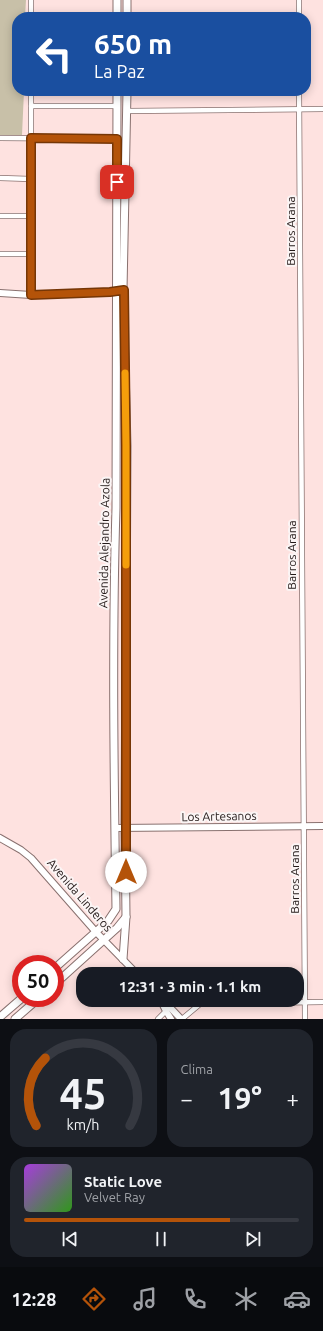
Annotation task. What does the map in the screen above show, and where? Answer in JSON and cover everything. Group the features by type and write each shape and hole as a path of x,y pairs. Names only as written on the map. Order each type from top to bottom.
{"main road":[{"path":"117,0 117,12"},
{"path":"127,0 127,12"},
{"name":"Avenida Alejandro Azola","path":"117,96 120,291 126,446 126,916 123,959"},
{"name":"Avenida Alejandro Azola","path":"64,960 112,917 116,909 114,614 120,291 127,96"},
{"path":"64,976 117,928 126,916"},
{"path":"0,1018 12,1007"},
{"path":"16,1019 29,1007"}],"street":[{"path":"31,0 31,12"},
{"path":"299,0 299,12"},
{"path":"31,96 31,295"},
{"name":"Barros Arana","path":"299,96 305,1019"},
{"path":"31,106 117,106"},
{"path":"127,110 323,109"},
{"path":"0,138 117,139"},
{"path":"0,178 31,178"},
{"path":"0,216 31,216"},
{"path":"0,254 31,254"},
{"path":"0,293 31,295 120,291"},
{"name":"Los Artesanos","path":"115,828 323,826"},
{"name":"Avenida Linderos","path":"0,838 21,850 31,858 96,932 130,967"},
{"path":"168,1009 182,1019 200,1004 323,1002"},
{"path":"158,1019 168,1009"},
{"path":"168,1009 171,1019"}],"shaded area":[{"path":"0,0 26,0 25,12 12,12 12,96 24,96 22,135 0,135"}],"slow traffic":[{"path":"125,373 126,565"}],"route":[{"path":"117,182 117,139 31,138 31,295 110,292 124,290 126,446 126,872"}]}
